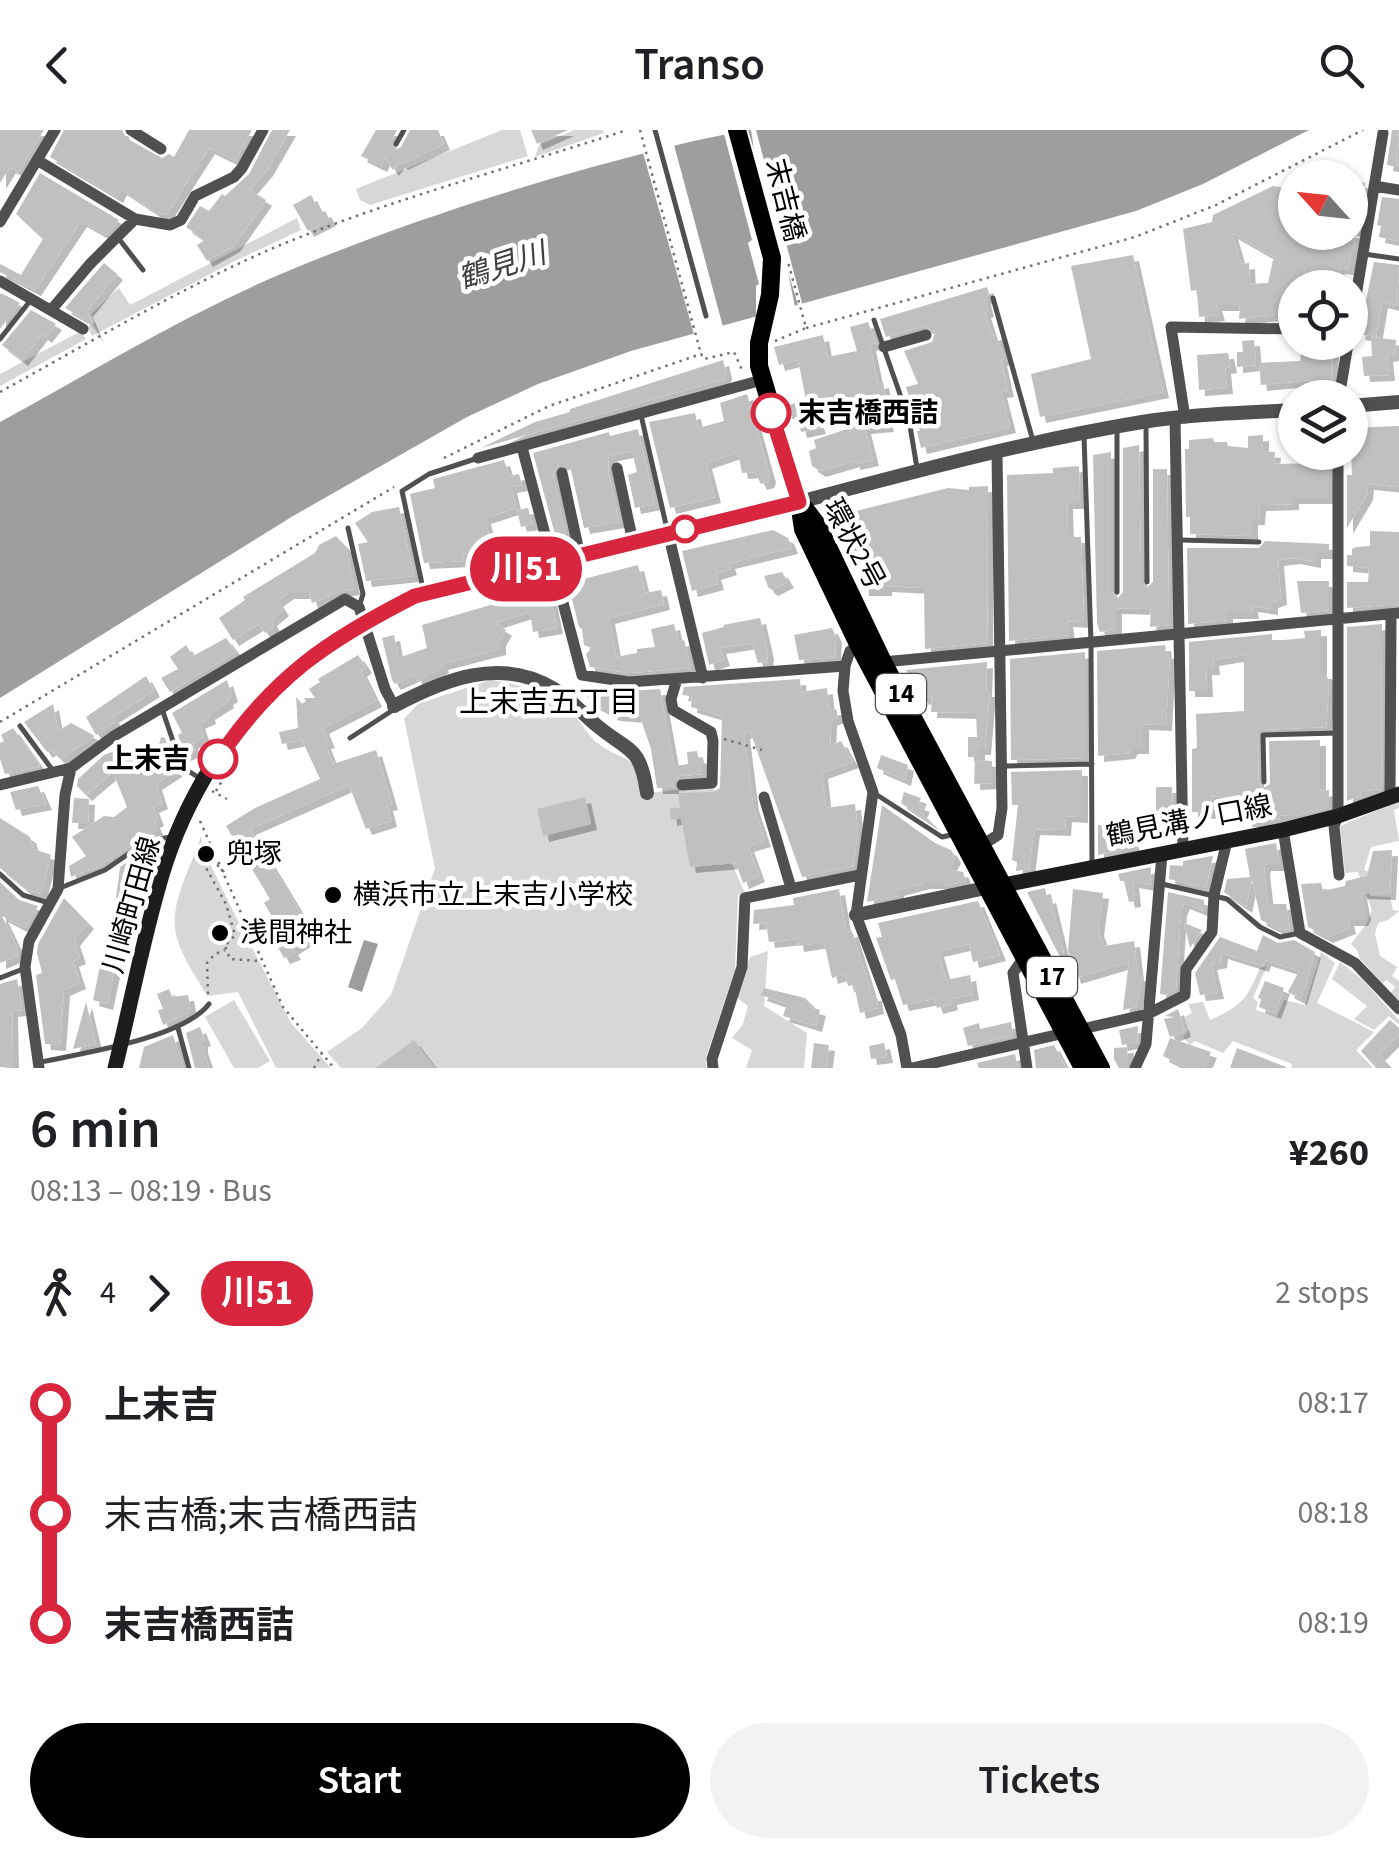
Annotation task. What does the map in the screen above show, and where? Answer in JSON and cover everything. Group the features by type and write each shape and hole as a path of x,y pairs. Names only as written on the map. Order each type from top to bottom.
{"main road":[{"name":"末吉橋","path":"738,130 772,258 764,346"},
{"name":"14","path":"764,346 762,380 799,502"},
{"name":"川崎町田線","path":"115,1068 162,874 176,836 204,781 259,703 290,672 362,614 425,594 799,502"},
{"name":"環状2号","path":"799,502 803,530 859,646 958,834 995,887 1072,1033 1083,1068"},
{"name":"環状2号","path":"799,502 818,526 883,662 982,844 995,887 1025,956 1072,1033 1101,1068"},
{"name":"鶴見溝ノ口線","path":"995,887 1283,830 1338,816 1394,795"}],"street":[{"path":"0,222 55,130"},
{"path":"131,130 160,149"},
{"path":"38,160 135,219 170,224 180,220 195,196 225,184 242,168 263,130"},
{"path":"1361,270 1384,133"},
{"path":"1374,186 1399,190"},
{"path":"52,310 135,219"},
{"path":"0,281 83,329"},
{"path":"1184,849 1177,540 1180,418 1172,327 1278,329"},
{"path":"884,347 926,336"},
{"path":"478,458 762,380"},
{"path":"1368,405 1399,402"},
{"path":"799,502 918,470 1084,433 1180,418 1278,411"},
{"path":"522,447 582,676 630,682 845,666"},
{"path":"982,844 998,835 1002,808 997,453"},
{"path":"618,468 633,542"},
{"path":"1338,470 1338,816 1334,826 1340,874"},
{"path":"562,473 580,556"},
{"path":"668,533 703,678"},
{"path":"0,785 71,768 114,736 345,599 362,614 394,706 446,682 489,672 529,679 552,688 639,757 647,793"},
{"path":"883,662 1395,613 1394,795"},
{"path":"859,646 850,651 844,691 848,722 874,792 856,914 910,1068 1148,1014 1185,995 1186,969 1212,932 1214,895 1227,841"},
{"path":"677,679 670,698 673,710 703,727 713,738 712,783 682,785"},
{"path":"38,1065 26,968 30,941 58,889 64,795 71,768"},
{"path":"764,796 791,888"},
{"path":"1283,830 1300,933 1354,963 1399,1009"},
{"path":"1134,1068 1146,1044 1162,854"},
{"path":"713,1068 712,1059 742,967 745,898 860,875"},
{"path":"856,914 995,887"},
{"path":"1025,956 1013,973 1027,1068"}],"lane":[{"path":"396,144 404,130"},
{"path":"655,130 706,316"},
{"path":"118,237 144,270"},
{"path":"1364,254 1399,259"},
{"path":"0,339 32,298"},
{"path":"993,298 1033,444"},
{"path":"874,320 909,420 918,470"},
{"path":"641,415 668,533"},
{"path":"1146,422 1147,582"},
{"path":"1117,427 1118,592"},
{"path":"1084,433 1092,642 1092,868"},
{"path":"425,594 402,492 429,474 478,458"},
{"path":"348,528 362,594 362,614"},
{"path":"1177,540 1259,542"},
{"path":"350,738 392,713 394,706"},
{"path":"161,708 182,767 204,781"},
{"path":"20,726 54,772"},
{"path":"1264,782 1263,736 1338,733"},
{"path":"1002,766 1092,764"},
{"path":"874,792 942,836 958,834"},
{"path":"58,889 105,870 146,842 176,836"},
{"path":"0,874 23,895 49,903"},
{"path":"1160,883 1214,895 1240,906 1260,926 1280,938 1300,933"},
{"path":"0,978 26,968"},
{"path":"38,1065 178,1028 198,1019 209,1004"},
{"path":"178,1028 189,1068"}],"path":[{"path":"0,392 277,246 462,181 627,130"},
{"path":"640,130 701,354 704,359 734,352"},
{"path":"764,346 805,325 1136,237 1216,205 1364,130"},
{"path":"439,462 549,406 701,354"},
{"path":"0,722 407,480"},
{"path":"713,738 739,741 762,750"},
{"path":"222,779 216,792 226,798"},
{"path":"200,821 283,1007 334,1068"},
{"path":"209,1004 207,963 226,948 235,934 226,904 205,866 208,855 225,873"},
{"path":"220,933 230,960 262,961"},
{"path":"314,1068 322,1053"}],"shaded area":[{"path":"502,130 520,130 528,156 370,205 360,200 356,189"},
{"path":"574,130 604,133 535,157 539,145"},
{"path":"297,218 301,230 92,336 87,327 95,322 91,314 119,288 130,305"},
{"path":"81,331 86,339 0,386 0,374"},
{"path":"490,680 532,689 560,703 595,741 633,765 641,794 713,785 723,844 745,893 738,895 735,970 706,1057 706,1068 341,1068 327,1052 362,1028 391,995 435,868 404,719 418,704"},
{"path":"1399,801 1399,808 1394,810 1399,841 1371,847 1364,870 1369,872 1370,896 1390,897 1393,910 1399,911 1378,923 1375,934 1380,956 1397,967 1392,976 1399,981 1399,1000 1391,993 1395,987 1387,980 1382,983 1351,944 1372,910 1358,872 1345,873 1340,826"},
{"path":"201,836 204,851 291,1023 331,1068 276,1068 238,992 207,996 182,953 175,913"},
{"path":"768,951 764,1006 807,1033 804,1068 746,1068 752,1050 732,1038 743,1024 748,1006 737,998 750,957"},
{"path":"1321,952 1335,963 1317,1003 1374,1032 1356,1050 1373,1068 1291,1068 1292,1064 1233,1041 1223,1053 1195,1041 1190,1045 1183,1037 1189,1030 1185,1017 1192,1013 1188,1004 1203,1002 1210,1020 1221,1015 1242,1000 1260,968 1267,966 1253,998 1258,1002 1256,1010 1277,1017 1284,1000 1305,1005"},
{"path":"1340,962 1363,980 1399,1020 1399,1025 1389,1016 1374,1030 1354,1019 1367,1006 1332,979"},
{"path":"234,1000 270,1061 258,1068 234,1068 205,1017"}],"water":[{"name":"鶴見川","path":"744,130 1309,130 1203,184 1136,211 631,351 538,384 467,417 293,516 0,698 0,422 209,307 329,254 527,186"},
{"path":"364,940 378,944 362,992 348,987"}],"pier":[{"path":"723,130 748,130 754,150 751,130 756,130 803,307 799,308 788,272 795,307 756,321 759,284 748,243 752,240"},
{"path":"673,141 723,327 695,338 642,149"}],"building":[{"path":"0,130 44,130 19,172 10,167 0,183"},
{"path":"64,130 122,130 126,138 162,158 169,154 174,157 189,130 252,130 235,161 209,148 166,215 121,189 117,197 50,157"},
{"path":"272,130 290,130 267,170 250,190 266,200 234,246 207,261 197,245 205,240 186,227 200,206 209,211 222,194 225,196 249,174"},
{"path":"376,130 397,130 390,143 395,150 410,130 438,130 444,144 399,162 393,170 385,158 381,166 361,156"},
{"path":"531,130 568,130 537,144"},
{"path":"1392,130 1399,130 1397,167 1387,165"},
{"path":"40,173 119,220 106,235 81,221 35,290 0,272 0,264 21,275 43,239 16,214"},
{"path":"1278,187 1278,250 1353,250 1348,269 1278,270 1278,319 1275,315 1239,319 1240,305 1216,305 1219,315 1199,317 1197,290 1191,291 1183,229 1212,222 1213,215","holes":["1232,233 1279,260 1273,260 1268,283 1250,284 1249,263 1241,264"]},
{"path":"311,195 320,213 325,211 330,220 308,231 293,205"},
{"path":"1382,197 1399,199 1399,241 1379,237"},
{"path":"1133,255 1163,392 1040,417 1031,374 1091,359 1071,266"},
{"path":"1374,262 1399,265 1397,306 1382,302 1376,337 1368,336 1368,291"},
{"path":"104,263 117,274 87,311 98,337 88,321 65,308"},
{"path":"987,287 985,312 1004,359 1001,360 1008,391 1001,392 1010,427 921,448 920,431 906,387 918,384 904,351 932,342 935,332 924,326 886,337 880,319"},
{"path":"0,295 20,303 0,329"},
{"path":"31,310 56,324 46,337 42,334 22,360 2,345"},
{"path":"868,322 876,343 870,345 878,383 883,382 886,398 881,400 888,426 865,428 873,460 820,471 812,466 809,451 816,448 814,440 847,429 840,408 815,413 820,428 801,432 789,405 806,400 798,360 779,365 774,347 823,335 827,357 857,351 850,327"},
{"path":"1371,337 1396,340 1395,355 1387,356 1389,375 1364,376 1362,360 1372,356"},
{"path":"1254,340 1256,365 1237,367 1237,352 1243,352 1242,341"},
{"path":"1228,353 1231,367 1225,368 1227,388 1199,390 1197,355"},
{"path":"723,360 724,379 481,448 570,409"},
{"path":"1333,360 1332,380 1278,380 1278,383 1261,385 1259,363"},
{"path":"747,394 770,477 768,482 761,484 755,472 742,473 738,452 706,463 715,497 670,508 649,422 695,413 698,428 724,421 720,403"},
{"path":"1399,426 1399,487 1368,484 1367,494 1347,528 1347,475 1352,475 1352,470 1368,470 1368,427"},
{"path":"638,429 655,504 635,508 628,475 637,472 632,451 609,456 608,470 619,522 584,528 571,470 566,464 559,464 553,474 566,536 556,538 533,453 609,432 610,436"},
{"path":"1263,435 1263,451 1275,452 1278,470 1329,470 1329,498 1293,498 1293,504 1260,505 1259,519 1252,519 1252,536 1190,534 1185,449 1189,449 1189,440 1213,438 1214,442 1227,442 1228,446 1248,448 1248,436"},
{"path":"1139,445 1141,582 1146,588 1153,582 1153,469 1167,469 1169,625 1150,627 1151,609 1116,608 1116,630 1100,632 1093,455 1111,452 1111,592 1118,598 1123,592 1123,448"},
{"path":"504,460 509,476 519,474 522,485 511,487 516,508 485,518 492,549 462,554 464,561 424,563 410,494 435,488 433,479"},
{"path":"1079,466 1080,503 1067,503 1068,537 1081,537 1084,622 1067,621 1069,635 1009,641 1007,475 1053,473 1053,468"},
{"path":"988,486 987,643 925,649 924,588 886,586 886,590 863,590 862,577 872,577 870,542 843,546 841,521 844,514 948,488 969,490"},
{"path":"399,507 414,576 366,581 358,544 368,542 355,523 372,512"},
{"path":"528,508 532,524 521,527 517,510"},
{"path":"773,530 788,538 792,548 729,563 731,569 715,574 718,584 692,591 682,551"},
{"path":"1370,531 1399,532 1399,604 1347,608 1347,582 1368,582 1369,568 1347,566 1347,555 1352,555 1356,547 1370,546"},
{"path":"336,536 346,547 354,589 312,603 309,593 288,593 277,601 283,610 271,620 274,626 265,633 259,624 233,640 219,618 245,600 243,597"},
{"path":"1265,541 1329,544 1329,553 1315,553 1315,562 1278,560 1281,599 1272,602 1272,609 1252,606 1253,613 1227,613 1227,620 1188,624 1187,548 1259,548"},
{"path":"638,565 645,593 661,590 664,604 609,618 616,657 655,647 651,629 674,624 678,641 684,640 691,668 629,673 590,667 586,654 592,648 584,645 568,583"},
{"path":"782,572 788,582 772,590 764,576"},
{"path":"1297,581 1329,581 1329,610 1301,613"},
{"path":"549,588 557,628 533,632 530,612 495,623 506,630 500,649 442,664 443,667 417,681 415,675 395,684 392,680 382,638 394,635 398,658 427,648 422,625"},
{"path":"760,618 767,662 758,663 752,643 720,648 724,660 709,665 702,633"},
{"path":"1382,624 1381,789 1362,791 1362,795 1347,801 1347,627"},
{"path":"832,628 836,637 835,657 799,660 794,635"},
{"path":"1321,630 1321,673 1326,673 1329,683 1326,727 1259,730 1258,782 1263,788 1270,784 1269,741 1320,740 1320,791 1329,790 1329,807 1294,816 1280,815 1280,819 1270,821 1246,821 1247,799 1211,796 1212,813 1192,812 1196,714 1244,711 1244,655 1213,660 1214,669 1206,669 1207,691 1189,691 1189,642 1272,634 1272,640 1284,640 1305,638 1304,631"},
{"path":"226,638 236,652 170,692 161,678 178,669 170,657 186,645 193,656"},
{"path":"1165,645 1166,653 1170,653 1166,725 1143,724 1143,748 1098,756 1097,651"},
{"path":"1085,652 1085,758 1011,760 1010,659"},
{"path":"358,655 366,667 361,671 376,701 323,728 329,742 325,743 333,764 376,750 392,804 387,805 391,821 366,829 349,785 250,829 314,935 292,949 295,954 284,958 267,928 276,923 264,903 270,899 226,826 255,808 320,779 302,740 282,744 279,732 298,728 296,697 302,704 304,698 315,698 309,689 320,682 318,679"},
{"path":"987,662 986,691 990,691 985,749 979,749 979,757 968,757 968,737 977,737 976,713 931,712 932,696 923,699 906,670"},
{"path":"146,676 154,691 113,717 115,722 96,735 86,717"},
{"path":"800,679 801,692 827,688 829,710 836,709 838,717 831,720 830,746 841,741 853,762 822,773 826,808 855,804 858,831 853,866 802,877 750,731 744,733 753,805 765,841 748,846 759,876 743,883 736,863 690,867 681,818 671,820 670,808 680,808 678,793 713,792 720,788 722,716 691,707 692,696 682,695 684,687"},
{"path":"227,680 232,696 209,714 210,718 199,723 204,737 192,743 195,750 185,755 178,735 182,733 172,713"},
{"path":"580,685 628,691 660,689 674,766 688,764 687,752 697,751 703,759 703,774 680,776 674,780 673,788 657,788 651,749 640,717 614,715 591,702"},
{"path":"53,704 58,731 71,723 95,736 60,759 51,749 47,752 24,722"},
{"path":"13,728 40,766 5,774 0,759 0,743 4,741 1,735"},
{"path":"161,737 165,738 176,771 156,784 162,803 153,807 157,829 97,867 71,877 69,866 86,856 72,837 104,816 114,817 127,807 113,772 86,795 77,786 78,779 104,755 125,747 136,775 155,761"},
{"path":"881,755 908,765 905,780 877,768"},
{"path":"975,760 992,761 992,783 974,784"},
{"path":"1082,770 1082,817 1066,816 1065,830 1034,829 1029,869 1016,871 1017,862 1012,860 1018,805 1012,805 1011,772"},
{"path":"38,786 46,804 16,810 10,792"},
{"path":"1156,787 1172,787 1173,820 1156,819"},
{"path":"904,792 921,798 921,812 934,825 901,803"},
{"path":"585,797 591,824 543,836 537,809"},
{"path":"74,798 89,799 88,823 72,823"},
{"path":"882,805 951,850 955,857 949,869 963,872 966,881 944,886 924,883 898,890 898,896 867,902"},
{"path":"0,818 30,837 34,849 51,855 41,894 26,889 0,868"},
{"path":"1128,824 1134,847 1098,855 1098,825 1113,828"},
{"path":"1276,843 1279,865 1265,865 1264,869 1268,904 1286,904 1290,929 1281,930 1261,920 1252,880 1246,907 1224,892 1227,879 1250,877 1245,849"},
{"path":"148,848 144,864 140,864 135,898 128,898 125,922 113,923 120,867"},
{"path":"1392,850 1390,894 1361,893 1365,914 1362,920 1348,920 1350,928 1327,937 1308,927 1301,884 1321,883 1323,891 1345,886 1346,881 1367,876 1373,851"},
{"path":"1213,856 1206,888 1169,879 1170,865 1183,866 1183,861"},
{"path":"1151,867 1150,885 1133,882 1135,901 1129,902 1124,881 1120,881 1118,874"},
{"path":"0,882 19,900 38,906 25,928 2,916 18,949 17,956 0,963"},
{"path":"1045,888 1065,959 1062,961 1027,892"},
{"path":"839,889 846,932 852,931 872,995 876,995 878,1008 860,1013 854,985 848,986 845,974 832,978 824,942 798,946 797,939 769,942 766,923 753,924 754,910 794,905 793,898"},
{"path":"1073,889 1103,893 1098,930 1104,946 1134,941 1138,975 1142,975 1136,1007 1123,1010 1129,962 1075,978 1068,950"},
{"path":"1168,892 1204,900 1204,911 1184,903 1176,989 1165,995 1160,994"},
{"path":"64,898 88,923 74,940 80,958 73,961 80,983 64,990 60,1045 45,1044 36,975 42,973 38,944"},
{"path":"978,901 1000,955 973,962 969,944 938,951 946,980 970,975 973,994 951,999 952,1004 937,1008 934,999 903,1005 876,938 882,937 878,923"},
{"path":"1184,923 1202,930 1190,948"},
{"path":"1263,935 1278,943 1294,940 1315,952 1301,999 1288,992 1299,971 1265,960 1263,966 1222,953 1221,962 1211,964 1218,993 1200,995 1195,973 1220,937 1257,951"},
{"path":"117,958 107,1004 93,1000 101,961"},
{"path":"17,979 22,1010 12,1011 13,1068 0,1067 0,984"},
{"path":"1265,981 1284,988 1275,1013 1259,1007"},
{"path":"764,988 805,998 809,1007 820,1010 816,1026 783,1016 787,1004 761,995"},
{"path":"169,989 172,997 188,995 190,1006 188,1013 163,1025 158,1010 163,1009 157,994"},
{"path":"86,1002 96,1044 73,1049"},
{"path":"1178,1009 1185,1031 1170,1037 1164,1019 1174,1017 1165,1016"},
{"path":"1390,1020 1399,1028 1399,1035 1379,1055 1392,1068 1376,1068 1361,1051"},
{"path":"1011,1022 1013,1035 968,1046 963,1028 979,1023 980,1029"},
{"path":"1138,1026 1137,1042 1122,1045 1119,1030"},
{"path":"200,1027 209,1068 195,1068 186,1033"},
{"path":"173,1035 183,1068 139,1068 144,1047"},
{"path":"1170,1038 1211,1052 1204,1068 1187,1068 1163,1056"},
{"path":"414,1040 435,1068 376,1068"},
{"path":"814,1043 829,1045 826,1068 811,1068"},
{"path":"884,1043 887,1057 871,1059 869,1046"},
{"path":"1054,1045 1066,1068 1036,1068 1034,1050"},
{"path":"1128,1047 1126,1068 1119,1068 1114,1048"},
{"path":"1237,1048 1286,1067 1286,1068 1230,1068"},
{"path":"1015,1054 1018,1068 979,1068 977,1063"}],"bus line":[{"name":"川51","path":"218,759 259,703 290,672 331,642 415,596 799,502 771,413"}],"place":[{"name":"末吉橋西詰","path":"771,413"},
{"name":"上末吉","path":"218,759"},
{"name":"兜塚","path":"206,854"},
{"name":"横浜市立上末吉小学校","path":"333,895"},
{"name":"浅間神社","path":"220,933"}],"district":[{"name":"上末吉五丁目","path":"549,702"}]}
